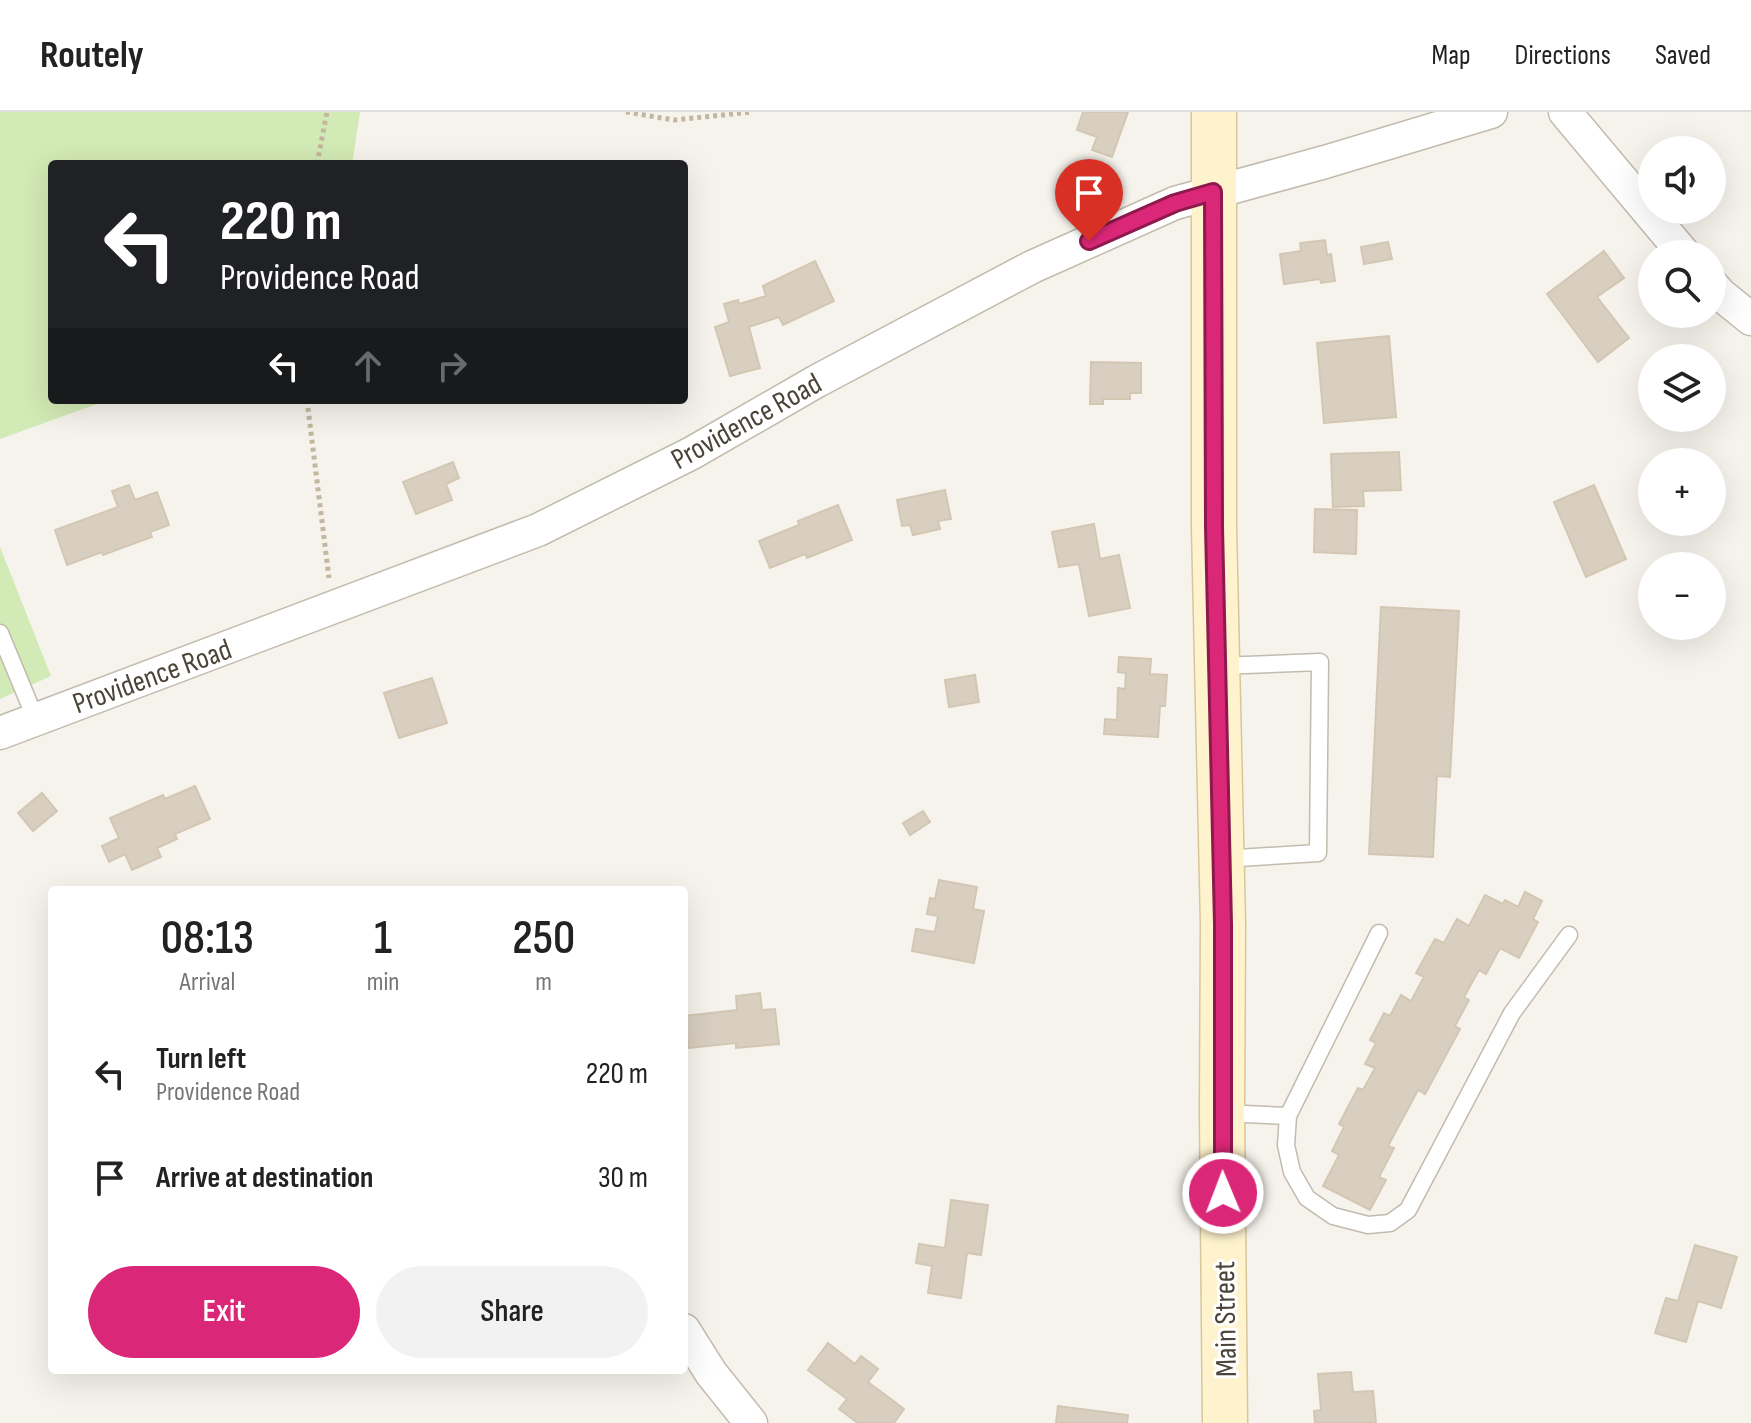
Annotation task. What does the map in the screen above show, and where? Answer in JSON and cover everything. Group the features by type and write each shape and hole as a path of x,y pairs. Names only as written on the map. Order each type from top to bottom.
{"main road":[{"name":"Main Street","path":"1214,112 1214,527 1223,924 1225,1423"}],"street":[{"name":"Providence Road","path":"0,733 538,530 692,453 817,381 1032,267 1175,203 1491,112"},
{"path":"1565,112 1672,240"},
{"path":"1726,299 1751,319"},
{"path":"688,1336 711,1373 751,1423"}],"lane":[{"path":"0,633 36,720"},
{"path":"1217,666 1320,662 1318,853 1221,859"},
{"path":"1379,933 1288,1116 1286,1145 1292,1172 1307,1198 1333,1216 1368,1225 1390,1223 1408,1210 1512,1013 1569,935"},
{"path":"1222,1113 1288,1116"}],"path":[{"path":"318,160 327,112"},
{"path":"626,112 674,120 752,112"},
{"path":"307,404 333,609"}],"green space":[{"path":"0,112 360,112 353,160 48,160 48,404 97,404 0,439"},
{"path":"0,547 51,676 0,699"}],"building":[{"path":"1083,112 1128,112 1112,157 1092,150 1097,137 1077,130"},
{"path":"1325,240 1327,255 1331,254 1335,281 1321,283 1320,279 1284,284 1280,254 1301,251 1300,243"},
{"path":"1388,242 1392,259 1364,264 1361,247"},
{"path":"1604,251 1624,278 1597,297 1629,338 1598,362 1547,294"},
{"path":"815,261 834,301 783,325 779,317 749,327 760,368 730,376 715,327 729,322 724,304 738,300 739,304 766,296 763,286"},
{"path":"1389,336 1396,417 1324,423 1317,343"},
{"path":"1091,362 1141,363 1141,393 1130,393 1130,399 1103,399 1103,404 1090,404"},
{"path":"1399,452 1401,490 1363,491 1364,506 1333,507 1331,454"},
{"path":"453,462 459,478 446,484 452,500 416,514 403,482"},
{"path":"129,485 135,500 157,492 169,525 150,532 152,537 67,565 55,530 118,507 112,491"},
{"path":"1594,485 1626,559 1586,577 1554,502"},
{"path":"945,490 951,519 938,521 940,529 913,535 910,525 902,526 897,500"},
{"path":"838,505 852,540 807,558 805,554 770,568 759,541"},
{"path":"1315,509 1357,510 1356,554 1314,552"},
{"path":"1094,524 1100,559 1119,555 1130,608 1089,616 1079,564 1059,567 1052,532"},
{"path":"1381,607 1459,611 1450,777 1437,776 1433,857 1369,854"},
{"path":"1119,657 1151,659 1150,674 1167,675 1165,706 1160,706 1158,737 1104,734 1105,719 1117,720 1118,688 1125,689 1126,673 1118,672"},
{"path":"975,675 979,702 949,707 945,680"},
{"path":"432,678 447,723 399,738 384,693"},
{"path":"195,786 210,819 175,834 177,839 157,848 161,857 132,870 125,854 109,862 102,846 119,838 110,818 163,795 165,799"},
{"path":"42,793 57,811 33,831 18,813"},
{"path":"923,811 930,822 910,835 903,823"},
{"path":"939,880 977,887 973,909 984,911 974,963 912,951 916,929 935,932 938,916 927,914 930,898 935,899"},
{"path":"1525,892 1542,901 1533,919 1538,922 1519,958 1500,948 1486,974 1479,970 1464,997 1469,1000 1455,1026 1460,1029 1425,1094 1418,1090 1388,1146 1394,1148 1379,1177 1386,1180 1370,1210 1323,1186 1339,1155 1332,1151 1344,1127 1339,1124 1358,1088 1363,1090 1375,1068 1365,1064 1376,1043 1370,1040 1384,1013 1390,1016 1401,995 1411,1001 1424,977 1416,973 1435,939 1444,943 1457,919 1469,926 1485,895 1518,907"},
{"path":"760,993 762,1010 775,1009 779,1044 736,1048 736,1043 689,1048 688,1016 737,1010 736,996"},
{"path":"951,1200 988,1205 981,1255 967,1253 961,1298 928,1293 932,1266 916,1263 919,1244 945,1248"},
{"path":"1695,1245 1737,1257 1721,1308 1698,1301 1686,1342 1655,1333 1666,1298 1678,1301"},
{"path":"828,1343 855,1364 861,1356 878,1369 868,1382 904,1409 894,1423 858,1423 839,1409 847,1399 808,1370"},
{"path":"1351,1372 1353,1392 1373,1391 1376,1423 1315,1423 1314,1411 1321,1410 1318,1374"},
{"path":"1058,1406 1128,1415 1127,1423 1056,1423"}],"route":[{"path":"1089,241 1175,203 1213,192 1214,527 1223,924 1223,1193"}]}
